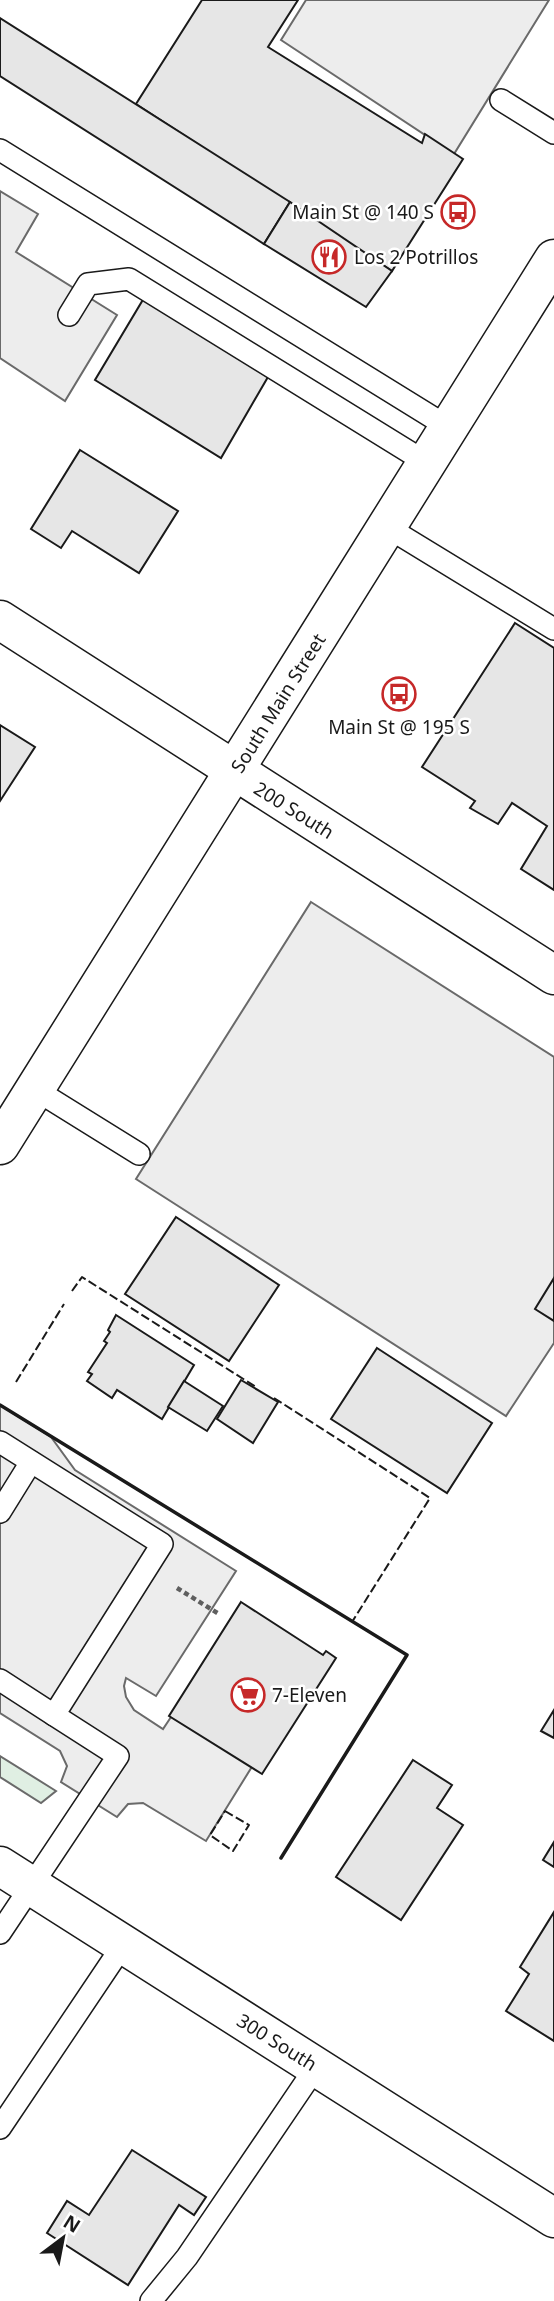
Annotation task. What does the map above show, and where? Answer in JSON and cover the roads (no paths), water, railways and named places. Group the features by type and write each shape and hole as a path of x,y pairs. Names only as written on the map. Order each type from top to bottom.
{"main road":[{"name":"South Main Street","path":"0,1145 554,259"},
{"name":"200 South","path":"0,620 554,975"},
{"name":"300 South","path":"0,1866 554,2218"}],"lane":[{"path":"500,100 554,133"},
{"path":"0,150 448,427"},
{"path":"69,314 88,284 129,279 427,463"},
{"path":"387,527 554,629"},
{"path":"36,1090 139,1154"},
{"path":"0,1442 162,1544 54,1715"},
{"path":"0,1512 32,1462"},
{"path":"0,1680 118,1756 0,1933"},
{"path":"0,2128 123,1945"},
{"path":"151,2301 187,2257 316,2067"}],"place":[{"name":"Main St @ 140 S","path":"458,212"},
{"name":"Los 2 Potrillos","path":"329,257"},
{"name":"Main St @ 195 S","path":"399,694"},
{"name":"7-Eleven","path":"248,1695"}]}
